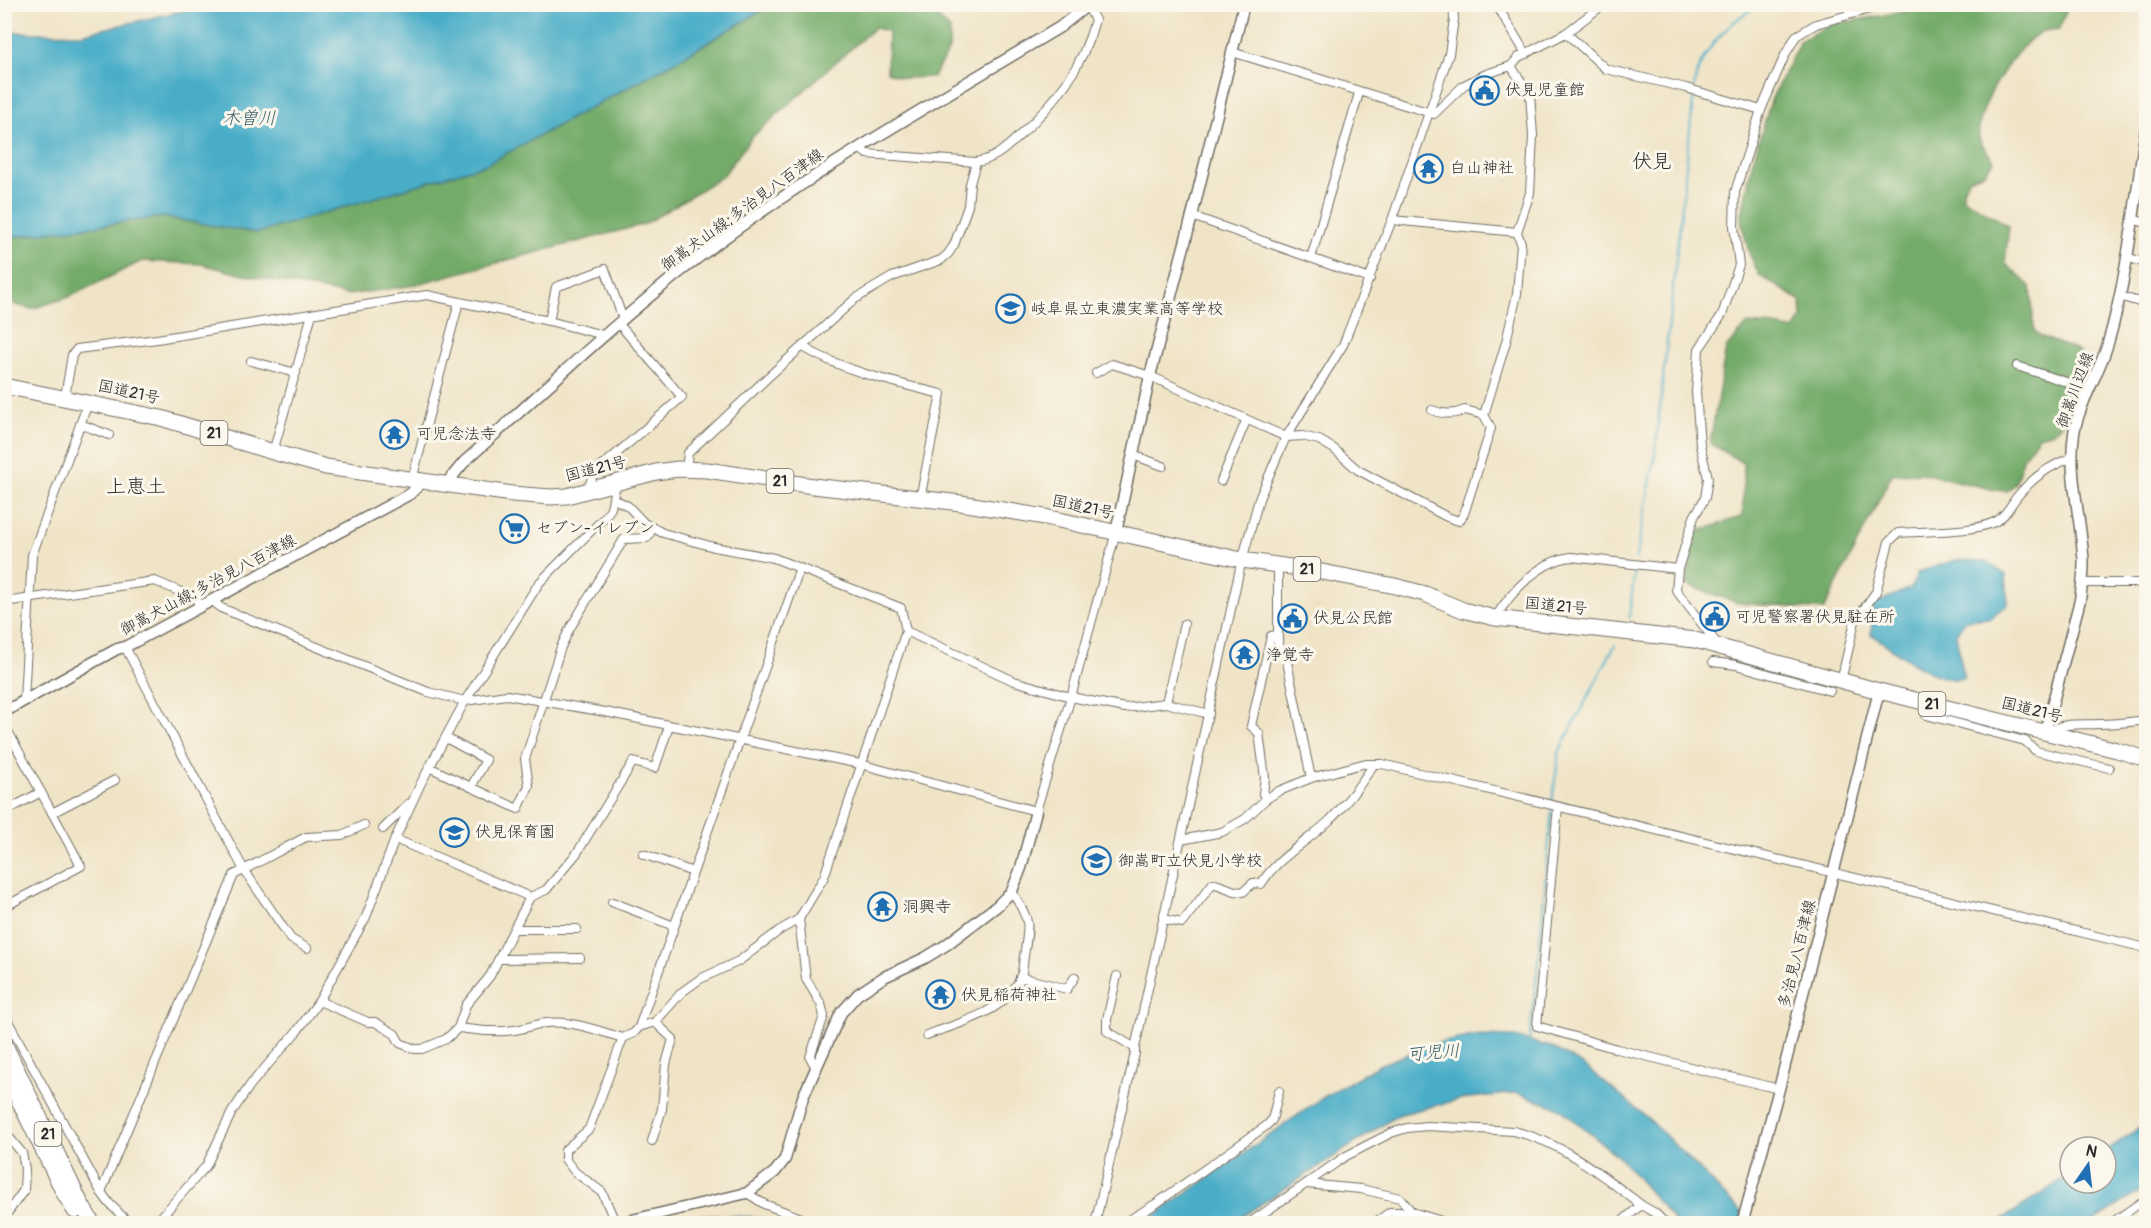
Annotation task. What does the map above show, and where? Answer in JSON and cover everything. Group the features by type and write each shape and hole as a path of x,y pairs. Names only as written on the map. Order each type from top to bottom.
{"highway":[{"name":"国道21号","path":"4,386 89,402 193,426 273,452 326,466 512,494 551,498 588,491 615,491 656,472 686,469 972,505 1116,532 1242,560 1395,585 1425,594 1463,610 1495,618 1671,636 1719,646 1835,686 1879,691 2146,759"},
{"name":"21","path":"4,1042 80,1202 93,1224"},
{"name":"21","path":"4,1070 64,1193 83,1224"}],"main road":[{"path":"1116,532 1150,376 1244,4"},
{"name":"御嵩犬山線;多治見八百津線","path":"446,484 465,461 603,335 729,234 803,183 1060,27 1088,6"},
{"name":"御嵩川辺線","path":"2045,732 2080,600 2082,583 2084,557 2071,458 2075,430 2088,389 2108,345 2119,296 2135,199 2142,184 2146,136"},
{"name":"御嵩犬山線;多治見八百津線","path":"4,712 117,649 125,647 410,494 418,481"},
{"name":"多治見八百津線","path":"1742,1224 1779,1089 1879,691"},
{"path":"616,1224 747,1193 775,1172 785,1159 803,1097 841,1014 858,994 884,977 925,958 946,945 997,906 1012,891 1022,868 1036,811"}],"street":[{"path":"1095,1224 1133,1065 1242,560 1259,499 1286,437 1343,345 1370,279 1414,162 1449,54 1454,19 1453,4"},
{"path":"1496,4 1526,54"},
{"path":"1232,52 1359,93 1434,114 1464,85 1474,79 1511,66 1520,57 1566,33 1604,4"},
{"path":"1719,646 1676,590 1678,569 1694,518 1705,498 1708,478 1700,445 1696,392 1699,349 1722,315 1738,265 1734,227 1735,192 1761,110 1785,55 1796,36 1816,24 1888,4"},
{"path":"860,149 867,154 976,162 988,160 1003,151 1042,115 1061,91 1084,52 1095,20 1088,6"},
{"path":"1566,33 1606,69 1686,88 1761,110"},
{"path":"1096,373 1112,364 1150,376 1286,437 1302,436 1319,440 1334,449 1358,470 1447,518 1459,521 1464,514 1491,428 1484,415 1506,342 1517,294 1521,243 1518,232 1530,193 1533,135 1530,95 1511,66"},
{"path":"1311,258 1359,93"},
{"path":"686,469 688,453 751,392 855,299 892,277 941,260 948,254 968,206 970,184 976,162"},
{"path":"2135,199 2146,202"},
{"path":"1192,216 1370,279"},
{"path":"2132,219 2146,223"},
{"path":"1392,220 1518,232"},
{"path":"2126,257 2146,263"},
{"path":"549,321 556,287 605,269 620,321 682,397 592,474 588,491"},
{"path":"65,397 72,355 77,349 158,339 427,295 603,335"},
{"path":"2119,296 2146,304"},
{"path":"418,481 459,302"},
{"path":"273,452 312,315"},
{"path":"802,346 815,354 864,374 941,394 920,499"},
{"path":"251,361 296,373"},
{"path":"2017,366 2088,389"},
{"path":"24,700 32,555 89,402"},
{"path":"1432,410 1442,414 1465,410 1484,415"},
{"path":"1221,481 1246,421"},
{"path":"80,424 109,435"},
{"path":"1132,455 1163,466"},
{"path":"1713,662 1835,686 1855,621 1876,592 1889,542 1898,533 1962,529 1997,520 2006,513 2034,477 2071,458"},
{"path":"155,1224 206,1166 232,1112 251,1084 298,1030 319,1001 366,917 394,839 429,767 465,701 539,584 605,518 615,491 644,523 663,533 714,547 774,558 901,608 906,631 824,877 800,919 780,930 739,961 700,979 682,992 655,1022 639,1027"},
{"path":"429,767 518,808 529,786 525,759 569,630 624,539 647,538 653,528"},
{"path":"212,600 221,608 417,687 465,701 507,695 544,701 860,764 1036,811 1071,697 1116,532"},
{"path":"1495,618 1517,589 1534,574 1562,558 1571,557 1678,569"},
{"path":"1278,565 1278,651 1285,652 1311,778"},
{"path":"458,1028 499,1031 545,1023 563,1023 623,1038 634,1033 639,1027 800,568"},
{"path":"4,602 155,581 195,598 201,606"},
{"path":"2082,583 2146,583"},
{"path":"1166,703 1184,624"},
{"path":"906,631 1014,681 1071,697 1125,708 1166,703 1209,714"},
{"path":"1266,799 1263,794 1265,778 1259,733 1251,726 1270,636 1277,635"},
{"path":"125,647 244,870 291,939 307,948"},
{"path":"1926,715 2025,741 2036,750 2109,768"},
{"path":"2045,732 2070,723 2100,724 2146,720"},
{"path":"4,724 81,866 4,907"},
{"path":"319,1001 368,1022 375,1022 395,1034 400,1043 415,1049 422,1049 446,1039 458,1028 466,1005 490,976 530,897 546,890 577,853 633,762 655,768 669,726"},
{"path":"446,738 486,760 471,787"},
{"path":"1181,840 1222,832 1245,819 1266,799 1311,778 1362,764 1382,764 2146,948"},
{"path":"1163,919 1182,923 1213,883 1243,892 1253,883 1261,884 1270,870 1329,820 1360,787 1374,764"},
{"path":"52,813 115,780"},
{"path":"4,812 41,792"},
{"path":"383,830 413,799"},
{"path":"1558,807 1537,1026 1607,1047 1779,1089"},
{"path":"101,1192 234,875 306,837 342,835 364,825"},
{"path":"394,839 530,897"},
{"path":"643,855 693,872"},
{"path":"927,1035 973,1018 999,1004 1013,990 1020,977 1029,924 1026,913 1012,891"},
{"path":"612,902 674,926"},
{"path":"800,919 806,980 821,1004 824,1016 810,1057 816,1068"},
{"path":"514,929 577,929"},
{"path":"499,958 580,958"},
{"path":"1117,976 1107,1018 1107,1031 1135,1048"},
{"path":"1020,977 1067,990 1075,977"},
{"path":"4,1014 101,1192 130,1224"},
{"path":"652,1141 662,1109 666,1064 673,1039 655,1022"},
{"path":"616,1224 602,1192 575,1172 565,1159 566,1150 589,1130 623,1038"},
{"path":"1123,1224 1157,1203 1266,1126 1272,1120 1279,1091"},
{"path":"1248,1224 1346,1156 1391,1133 1407,1128 1427,1126 1513,1131 1527,1134 1584,1161 1641,1205 1656,1213 1666,1224"},
{"path":"4,1131 22,1153 25,1169 24,1190 6,1215 5,1224"},
{"path":"1306,1184 1361,1189 1400,1198 1412,1212 1411,1224"},
{"path":"747,1193 764,1204 817,1224"},
{"path":"2110,1224 2146,1200"},
{"path":"1619,1224 1641,1205"},
{"path":"1373,1224 1390,1212 1412,1212 1450,1224"}],"green space":[{"path":"771,5 924,5 950,29 949,49 933,77 903,78 887,72 888,31 874,28 751,138 723,176 645,224 409,286 347,295 240,274 202,264 142,261 69,297 31,309 5,302 5,238 162,217 257,233 487,164 676,61"},
{"path":"1940,5 2069,5 2059,29 2041,32 2031,39 1999,78 1983,110 1979,125 1980,140 1994,160 1984,173 1968,179 1963,190 1963,198 2009,226 2005,263 2031,287 2034,330 2040,336 2078,351 2084,363 2062,424 2053,432 2039,436 2024,456 2015,484 2007,491 1922,473 1892,474 1824,610 1738,603 1686,585 1696,532 1743,516 1743,463 1710,443 1726,348 1748,324 1794,330 1802,318 1801,301 1759,275 1749,253 1741,220 1752,163 1772,98 1800,41 1829,25"}],"water":[{"name":"木曽川","path":"208,5 771,5 676,61 487,164 257,233 162,217 5,238 5,32 81,34"},
{"path":"1956,560 1986,561 2006,575 2008,604 1990,618 1965,620 1956,634 1964,678 1953,679 1928,672 1871,634 1873,604 1911,588 1918,572"},
{"name":"可児川","path":"1473,1036 1515,1037 1551,1047 1585,1066 1651,1121 1752,1223 1676,1223 1620,1158 1559,1108 1517,1093 1461,1099 1398,1115 1232,1223 1142,1224 1324,1097 1379,1065 1434,1044"},
{"path":"2146,1123 2146,1188 2091,1223 1997,1223 2058,1183 2058,1195 2118,1195 2118,1143"},
{"path":"703,1215 750,1217 776,1223 661,1223"}],"waterway":[{"path":"1694,87 1702,62 1718,38 1739,18 1762,4"},
{"path":"1636,558 1654,462 1694,93"},
{"path":"1629,618 1635,569"},
{"path":"1552,802 1559,752 1615,645"},
{"path":"1529,1044 1552,808"}],"place":[{"name":"伏見児童館","path":"1484,90"},
{"name":"白山神社","path":"1429,168"},
{"name":"岐阜県立東濃実業高等学校","path":"1010,309"},
{"name":"可児念法寺","path":"395,434"},
{"name":"セブン-イレブン","path":"515,528"},
{"name":"可児警察署伏見駐在所","path":"1714,617"},
{"name":"伏見公民館","path":"1292,618"},
{"name":"浄覚寺","path":"1245,655"},
{"name":"伏見保育園","path":"454,832"},
{"name":"御嵩町立伏見小学校","path":"1097,861"},
{"name":"洞興寺","path":"882,907"},
{"name":"伏見稲荷神社","path":"940,995"}],"district":[{"name":"伏見","path":"1652,161"},
{"name":"上恵土","path":"136,486"}]}
